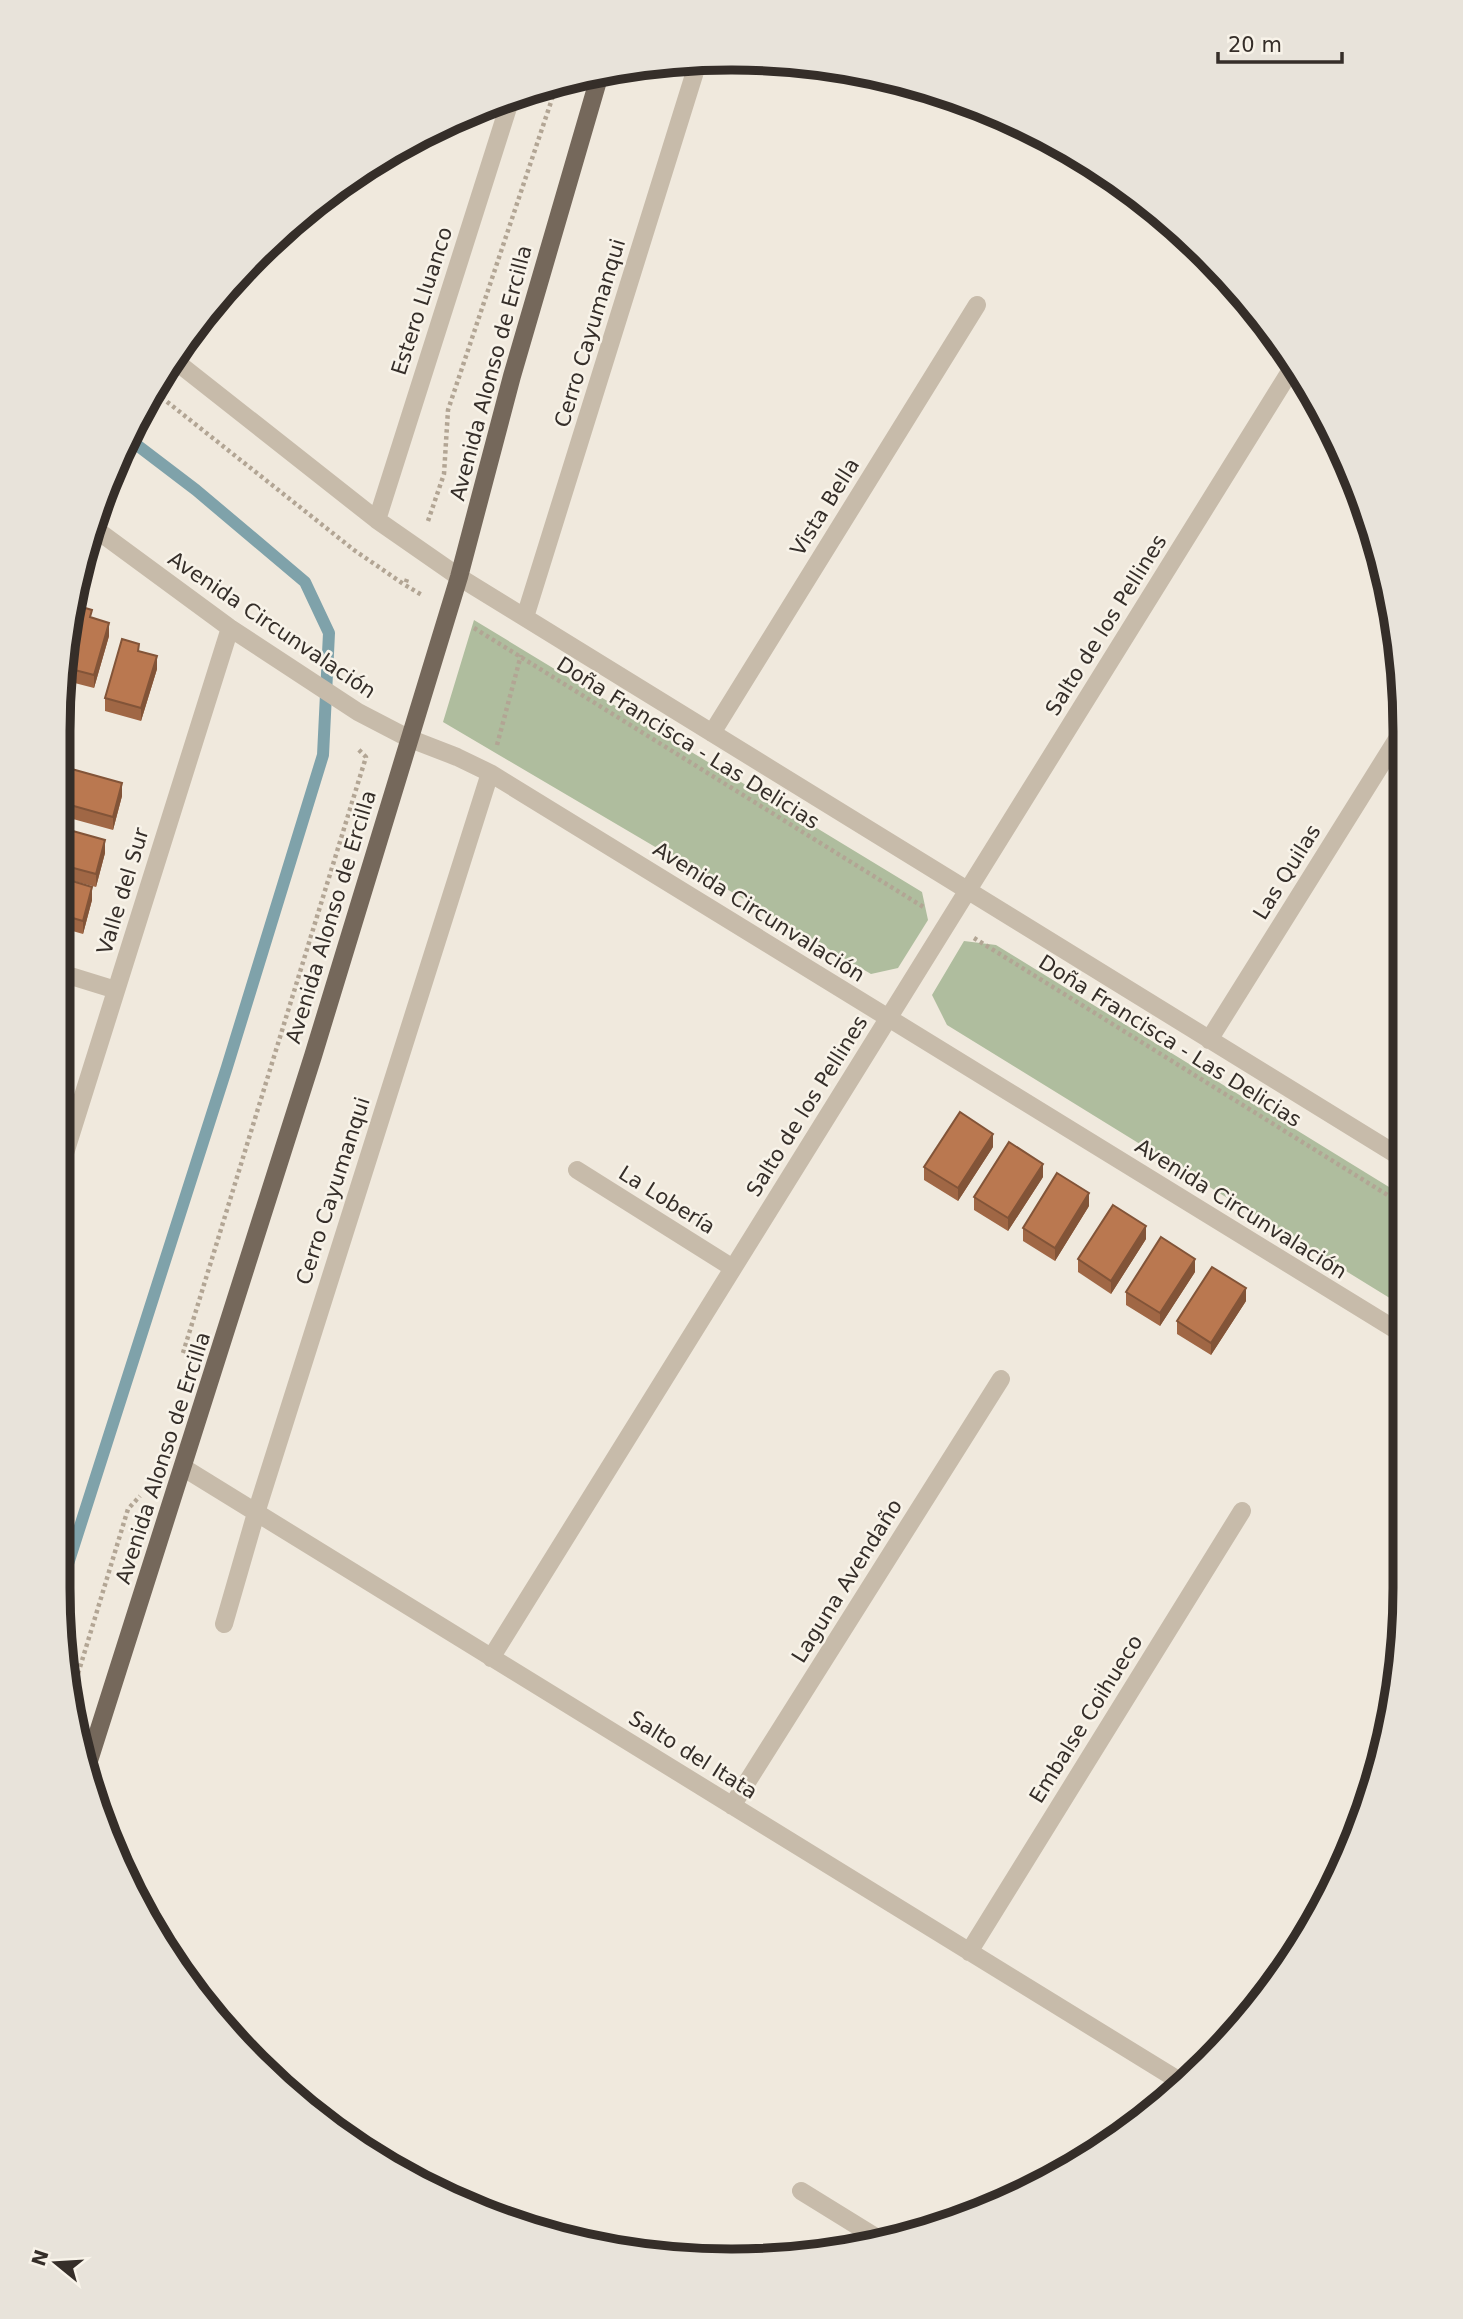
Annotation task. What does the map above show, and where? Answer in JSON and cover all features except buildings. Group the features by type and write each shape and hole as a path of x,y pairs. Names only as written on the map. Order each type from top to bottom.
{"main road":[{"name":"Avenida Alonso de Ercilla","path":"92,1753 184,1468 460,577 512,376 597,84"}],"street":[{"name":"Cerro Cayumanqui","path":"525,617 695,71"},
{"name":"Estero Lluanco","path":"377,520 507,109"},
{"name":"Vista Bella","path":"712,733 977,305"},
{"path":"180,365 377,520 460,577 1393,1152"},
{"name":"Salto de los Pellines","path":"491,1658 1288,374"},
{"name":"Avenida Circunvalación","path":"101,533 230,628 358,712 408,738 489,773 1393,1329"},
{"name":"Valle del Sur","path":"70,1136 230,628"},
{"name":"Las Quilas","path":"1209,1040 1393,745"},
{"name":"Cerro Cayumanqui","path":"224,1624 256,1513 489,773"},
{"path":"70,976 116,990"},
{"name":"La Lobería","path":"577,1170 733,1268"},
{"name":"Laguna Avendaño","path":"732,1806 1001,1379"},
{"name":"Salto del Itata","path":"184,1468 1175,2078"},
{"name":"Embalse Coihueco","path":"969,1952 1242,1511"},
{"path":"801,2191 871,2234"}],"path":[{"path":"405,584 444,474 448,410 553,95"},
{"name":"Doña Francisca - Las Delicias","path":"161,397 354,550 448,612 1393,1198"},
{"path":"489,773 521,657 525,617"},
{"path":"180,1363 366,757 357,747"},
{"path":"77,1678 128,1509 140,1496 144,1483"}],"green space":[{"path":"474,620 922,892 928,920 898,968 871,974 443,722"},
{"path":"964,941 996,945 1393,1189 1393,1300 947,1025 932,995"}],"waterway":[{"path":"70,1558 227,1067 323,755 329,633 305,582 196,490 136,444"}]}
